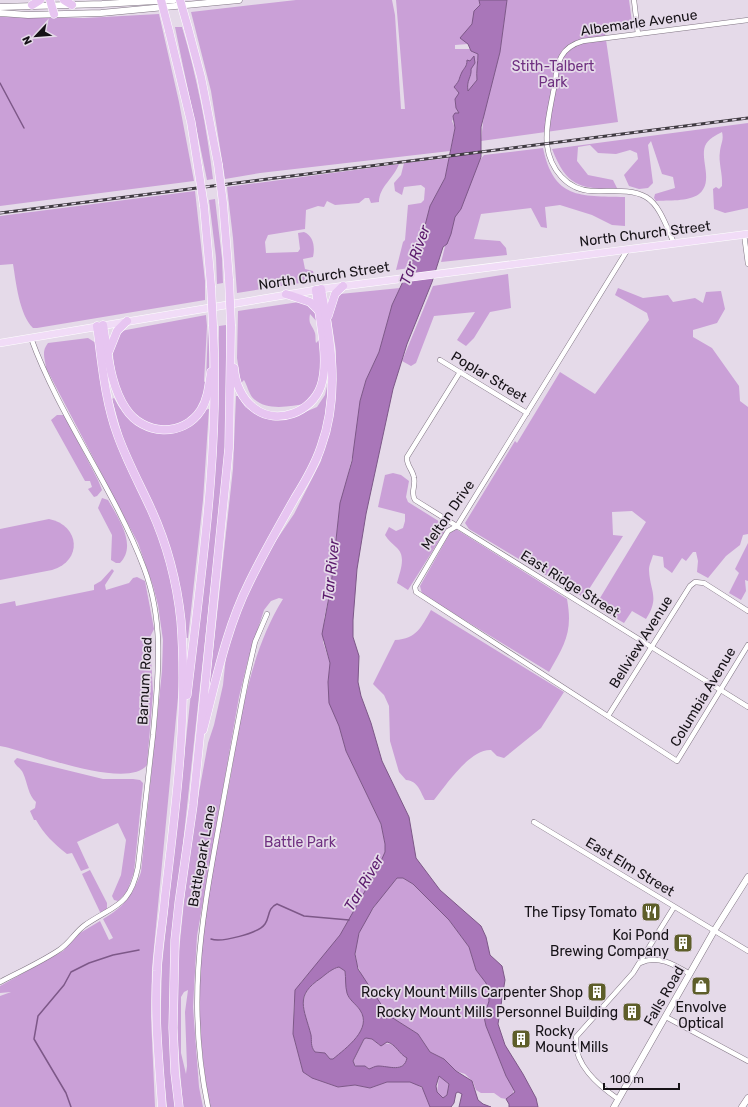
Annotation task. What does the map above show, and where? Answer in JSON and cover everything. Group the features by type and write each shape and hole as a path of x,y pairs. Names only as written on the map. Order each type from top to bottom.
{"highway":[{"path":"32,5 40,0"},
{"path":"64,0 72,5"},
{"path":"161,0 191,122 204,206 215,352 215,404 209,498 185,715 182,729"},
{"path":"180,0 201,78 218,164 223,203 229,279 234,375 246,399 255,409 265,414 276,417 292,414 304,409 312,402 319,392 325,366 318,310 318,289"},
{"path":"51,3 54,14"},
{"path":"327,322 332,300 343,286"},
{"path":"197,754 229,631 236,613 249,583 306,480 321,447 328,423 333,377 332,358 327,322 318,289"},
{"path":"286,294 310,302 318,310"},
{"path":"108,354 117,331 126,321"},
{"path":"100,326 116,390 127,410 143,425 154,429 167,430 182,426 193,419 201,410 208,391 215,352"},
{"path":"100,326 105,386 114,427 160,531 178,594 183,666 182,729 176,802 157,971 159,1071 163,1107"},
{"path":"179,1107 174,1065 174,966 179,903 193,805 229,448 231,329"}],"main road":[{"path":"0,7 51,3 72,5 174,0"},
{"path":"0,13 101,13 238,0"},
{"name":"North Church Street","path":"0,343 318,289 746,234"},
{"name":"Falls Road","path":"614,1107 714,931 748,877"},
{"path":"742,1107 748,1098"}],"street":[{"path":"634,0 638,34"},
{"name":"Albemarle Avenue","path":"674,243 654,203 646,197 627,192 580,190 566,182 556,170 549,152 547,138 556,69 559,60 566,50 573,44 583,41 748,20"},
{"path":"746,234 748,264"},
{"name":"Melton Drive","path":"629,248 457,526 448,531 415,587 416,592 677,761"},
{"name":"Barnum Road","path":"0,982 58,951 70,942 84,926 119,906 131,889 138,867 159,668 158,623 145,569 118,512 44,371 31,338"},
{"name":"Poplar Street","path":"440,360 527,413"},
{"name":"East Ridge Street","path":"460,372 407,457 406,462 414,478 412,492 415,500 748,707"},
{"name":"Bellview Avenue","path":"608,716 690,586 695,582 704,583 748,611"},
{"name":"Battlepark Lane","path":"208,1107 202,1079 196,1018 200,934 246,681 255,642 267,614"},
{"name":"Columbia Avenue","path":"677,761 748,645"},
{"name":"East Elm Street","path":"534,822 748,951"},
{"path":"618,1099 603,1088 580,1061 575,1047 576,1037 623,986 674,907"},
{"path":"639,963 647,959 656,959 676,965 690,974"},
{"path":"666,1017 748,1061"}],"green space":[{"path":"296,0 392,0 395,15 401,109 405,109 396,0 479,0 476,15 463,40 468,44 455,45 455,49 470,49 478,54 477,80 468,92 470,61 467,61 455,89 459,93 455,104 459,113 457,113 452,121 455,128 450,151 260,173 225,179 211,91 191,12"},
{"name":"Stith-Talbert Park","path":"507,0 629,0 633,29 605,33 618,122 481,141 484,114 500,52"},
{"path":"159,14 179,102 194,181 0,206 0,17 85,18"},
{"path":"175,27 182,27 197,84 205,122 213,179 207,180"},
{"path":"748,123 748,208 725,213 714,209 713,189 716,187 719,189 722,186 720,148 723,139 722,132 710,139 705,146 704,158 706,183 703,189 694,197 678,200 656,201 654,198 655,194 675,188 673,177 662,174 651,141 648,145 653,183 648,188 639,189 629,186 624,175 638,159 637,153 630,150 616,154 598,153 590,145 578,147 577,161 588,175 613,180 618,190 593,188 576,183 563,171 552,149"},
{"path":"543,148 548,165 554,177 562,186 582,195 625,197 625,226 612,225 592,215 560,205 545,207 547,228 541,227 531,208 481,214 474,239 500,241 506,248 507,255 441,262 452,220 462,192 475,166 484,155"},
{"path":"449,158 445,178 430,206 421,242 409,268 396,270 403,242 405,240 408,205 421,203 424,200 425,188 421,185 404,187 402,195 395,191 394,183 401,175 404,163"},
{"path":"399,164 394,174 381,192 379,202 371,203 369,198 365,198 359,203 335,205 327,201 324,207 318,206 306,210 305,229 268,235 265,242 266,253 298,252 300,249 298,233 304,232 310,236 314,246 313,257 303,259 305,269 313,271 315,279 313,281 237,293 227,187"},
{"path":"195,191 205,281 205,300 37,328 33,328 28,322 21,306 13,264 0,265 0,216"},
{"path":"215,199 222,258 223,283 217,284 216,257 209,200"},
{"path":"508,274 511,308 490,312 474,338 466,346 457,340 475,312 434,316 416,363 411,366 402,361 433,286"},
{"name":"Battle Park","path":"400,288 392,305 379,352 366,380 360,401 355,445 339,512 331,586 324,619 323,642 330,663 328,682 346,751 381,824 385,852 377,870 340,935 329,951 301,982 294,999 293,1034 303,1072 310,1077 338,1087 355,1085 370,1088 387,1082 414,1082 424,1090 430,1107 210,1107 200,1030 199,1005 205,920 238,733 248,687 262,642 271,620 283,599 279,598 271,601 264,610 248,660 239,697 197,936 193,1007 199,1087 203,1107 183,1107 176,1021 177,971 190,842 208,743 214,725 223,685 226,656 242,603 271,548 294,514 321,461 334,395 336,351 331,319 332,311 340,294","holes":["188,990 185,1012 187,1066 186,1074 181,1053 181,997 184,992"]},
{"path":"618,288 643,298 668,295 673,302 695,298 703,303 706,292 721,291 725,309 717,323 693,330 693,337 712,348 739,386 740,401 748,407 748,534 743,535 740,545 726,556 708,578 697,572 698,561 696,552 693,552 686,561 682,558 672,573 664,567 663,557 653,555 649,570 653,594 653,605 646,619 632,611 624,623 603,611 600,598 646,522 632,511 612,512 613,535 623,536 584,597 469,529 465,523 515,441 517,443 560,372 595,394 649,320 647,313 615,295"},
{"path":"299,302 313,309 318,323 310,314 310,322 315,333 316,343 320,339 322,358 319,387 306,404 285,407 264,405 257,402 252,397 244,380 241,383 237,358 238,311"},
{"path":"206,315 207,326 204,382 206,381 208,328 209,373 207,391 204,398 196,410 187,419 176,425 153,425 142,419 132,411 124,399 118,383 113,355 114,343 117,336 126,330"},
{"path":"226,325 226,432 223,475 171,954 169,1032 176,1107 167,1107 160,1039 162,965 216,458 219,326"},
{"path":"88,338 96,343 102,389 108,417 124,462 155,525 169,563 180,625 179,687 152,968 151,1017 155,1107 0,1107 0,996 11,992 0,993 0,986 63,951 80,933 100,921 109,940 113,938 103,919 117,910 127,900 135,887 141,872 162,671 163,640 158,605 138,543 46,368 44,355 48,343"},
{"path":"329,378 324,426 313,459 252,573 208,697 233,469 236,396 238,396 246,408 244,401 249,407 293,417 317,407 325,395"},
{"path":"114,398 119,407 130,419 144,426 169,433 204,410 209,409 203,500 188,638 185,638 179,588 125,446 112,399"},
{"path":"57,415 64,415 98,480 102,490 97,496 94,497 88,489 92,487 90,481 85,481 51,420"},
{"path":"393,473 401,475 409,481 406,497 408,502 445,525 447,528 408,590 397,583 402,564 401,555 385,535 389,527 396,531 403,528 405,514 378,507 385,475"},
{"path":"102,498 108,500 124,531 127,548 125,556 120,563 116,563 111,560 112,535 98,508"},
{"path":"49,519 67,528 72,535 74,543 73,551 69,559 62,565 52,570 0,580 0,529"},
{"path":"456,529 567,599 569,610 568,629 563,645 549,672 422,594 420,586 450,533"},
{"path":"748,543 748,581 745,580 746,591 741,600 729,593 739,573 735,569"},
{"path":"112,569 114,571 105,585 106,590 129,583 133,578 137,577 145,581 154,629 150,637 153,693 147,765 136,772 120,774 99,772 0,746 0,604 15,601 16,606 94,590 94,585 101,581"},
{"path":"431,610 564,692 541,728 504,758 497,756 491,750 483,751 475,755 452,777 434,800 425,800 416,784 406,780 399,772 390,741 389,706 384,695 373,684 395,640 408,637 418,631"},
{"path":"17,758 103,779 133,779 140,780 143,783 134,872 127,892 118,901 114,900 112,896 121,875 126,840 118,823 77,842 89,868 81,871 72,853 67,854 57,846 36,820 34,820 30,811 35,808 36,802 30,793 22,771 14,761"},
{"path":"90,870 107,903 107,910 102,913 100,912 82,874"},
{"path":"397,878 403,878 413,884 449,920 469,947 476,970 487,983 489,1001 484,1017 486,1026 506,1076 514,1089 513,1094 506,1099 501,1098 494,1093 481,1093 476,1090 473,1082 465,1074 456,1071 444,1059 430,1052 418,1034 388,1015 363,978 357,964 355,949 361,927 381,897"},
{"path":"339,967 345,971 347,993 349,998 360,1010 363,1017 363,1024 361,1031 351,1044 333,1059 330,1059 325,1053 315,1052 312,1048 311,1035 304,1010 304,1004 307,991 330,971"},
{"path":"364,1039 372,1039 379,1045 392,1045 408,1058 402,1066 392,1068 380,1067 370,1069 365,1066 357,1067 353,1062"},
{"path":"439,1076 449,1084 447,1095 443,1098 437,1092"}],"shaded area":[{"path":"479,0 507,0 500,52 481,127 481,157 461,209 455,217 447,244 443,247 432,282 407,344 393,389 366,514 357,569 353,637 359,656 358,682 361,696 371,723 382,761 409,817 416,858 440,890 481,926 486,937 490,955 502,966 505,980 498,1024 505,1045 536,1098 538,1107 509,1107 506,1099 515,1092 506,1076 486,1026 484,1017 489,1001 486,983 476,970 469,947 449,920 413,884 403,878 397,878 373,908 359,933 355,954 358,969 388,1015 418,1034 430,1052 444,1059 456,1071 472,1081 478,1100 491,1107 459,1107 462,1094 458,1092 456,1093 454,1103 451,1107 430,1107 422,1087 410,1082 387,1082 370,1088 355,1085 338,1087 312,1078 303,1072 293,1034 295,990 340,935 377,870 385,852 381,824 346,751 339,726 329,703 328,682 330,663 322,634 331,586 340,503 352,461 360,401 366,380 379,352 392,305 420,245 430,206 445,178 455,128 453,116 455,113 459,113 456,108 455,99 459,93 454,87 459,81 466,66 467,60 470,61 474,56 475,63 471,69 468,91 477,80 478,54 471,51 468,44 460,38 472,24 474,11 480,5","holes":["339,967 345,971 347,993 349,998 360,1010 363,1017 363,1024 361,1031 351,1044 333,1059 330,1059 325,1053 315,1052 312,1048 311,1035 303,1003 307,991 330,971","364,1039 372,1039 381,1046 387,1042 390,1043 407,1058 405,1063 403,1066 396,1068 378,1066 369,1069 365,1066 355,1066 353,1061","439,1076 449,1084 447,1095 443,1098 437,1092 436,1086"]}],"waterway":[{"path":"0,83 24,128"},
{"path":"211,939 223,940 255,931 265,924 270,910 277,904 304,916 349,920"},
{"path":"71,1107 66,1093 34,1039 38,1016 64,985 71,972 89,963 113,955 139,950"}],"railway":[{"path":"0,213 748,118"}],"place":[{"name":"The Tipsy Tomato","path":"651,912"},
{"name":"Koi Pond Brewing Company","path":"683,943"},
{"name":"Envolve Optical","path":"701,986"},
{"name":"Rocky Mount Mills Carpenter Shop","path":"597,992"},
{"name":"Rocky Mount Mills Personnel Building","path":"632,1012"},
{"name":"Rocky Mount Mills","path":"521,1039"}],"water label":[{"name":"Tar River","path":"415,255"},
{"name":"Tar River","path":"331,570"},
{"name":"Tar River","path":"364,883"}]}
